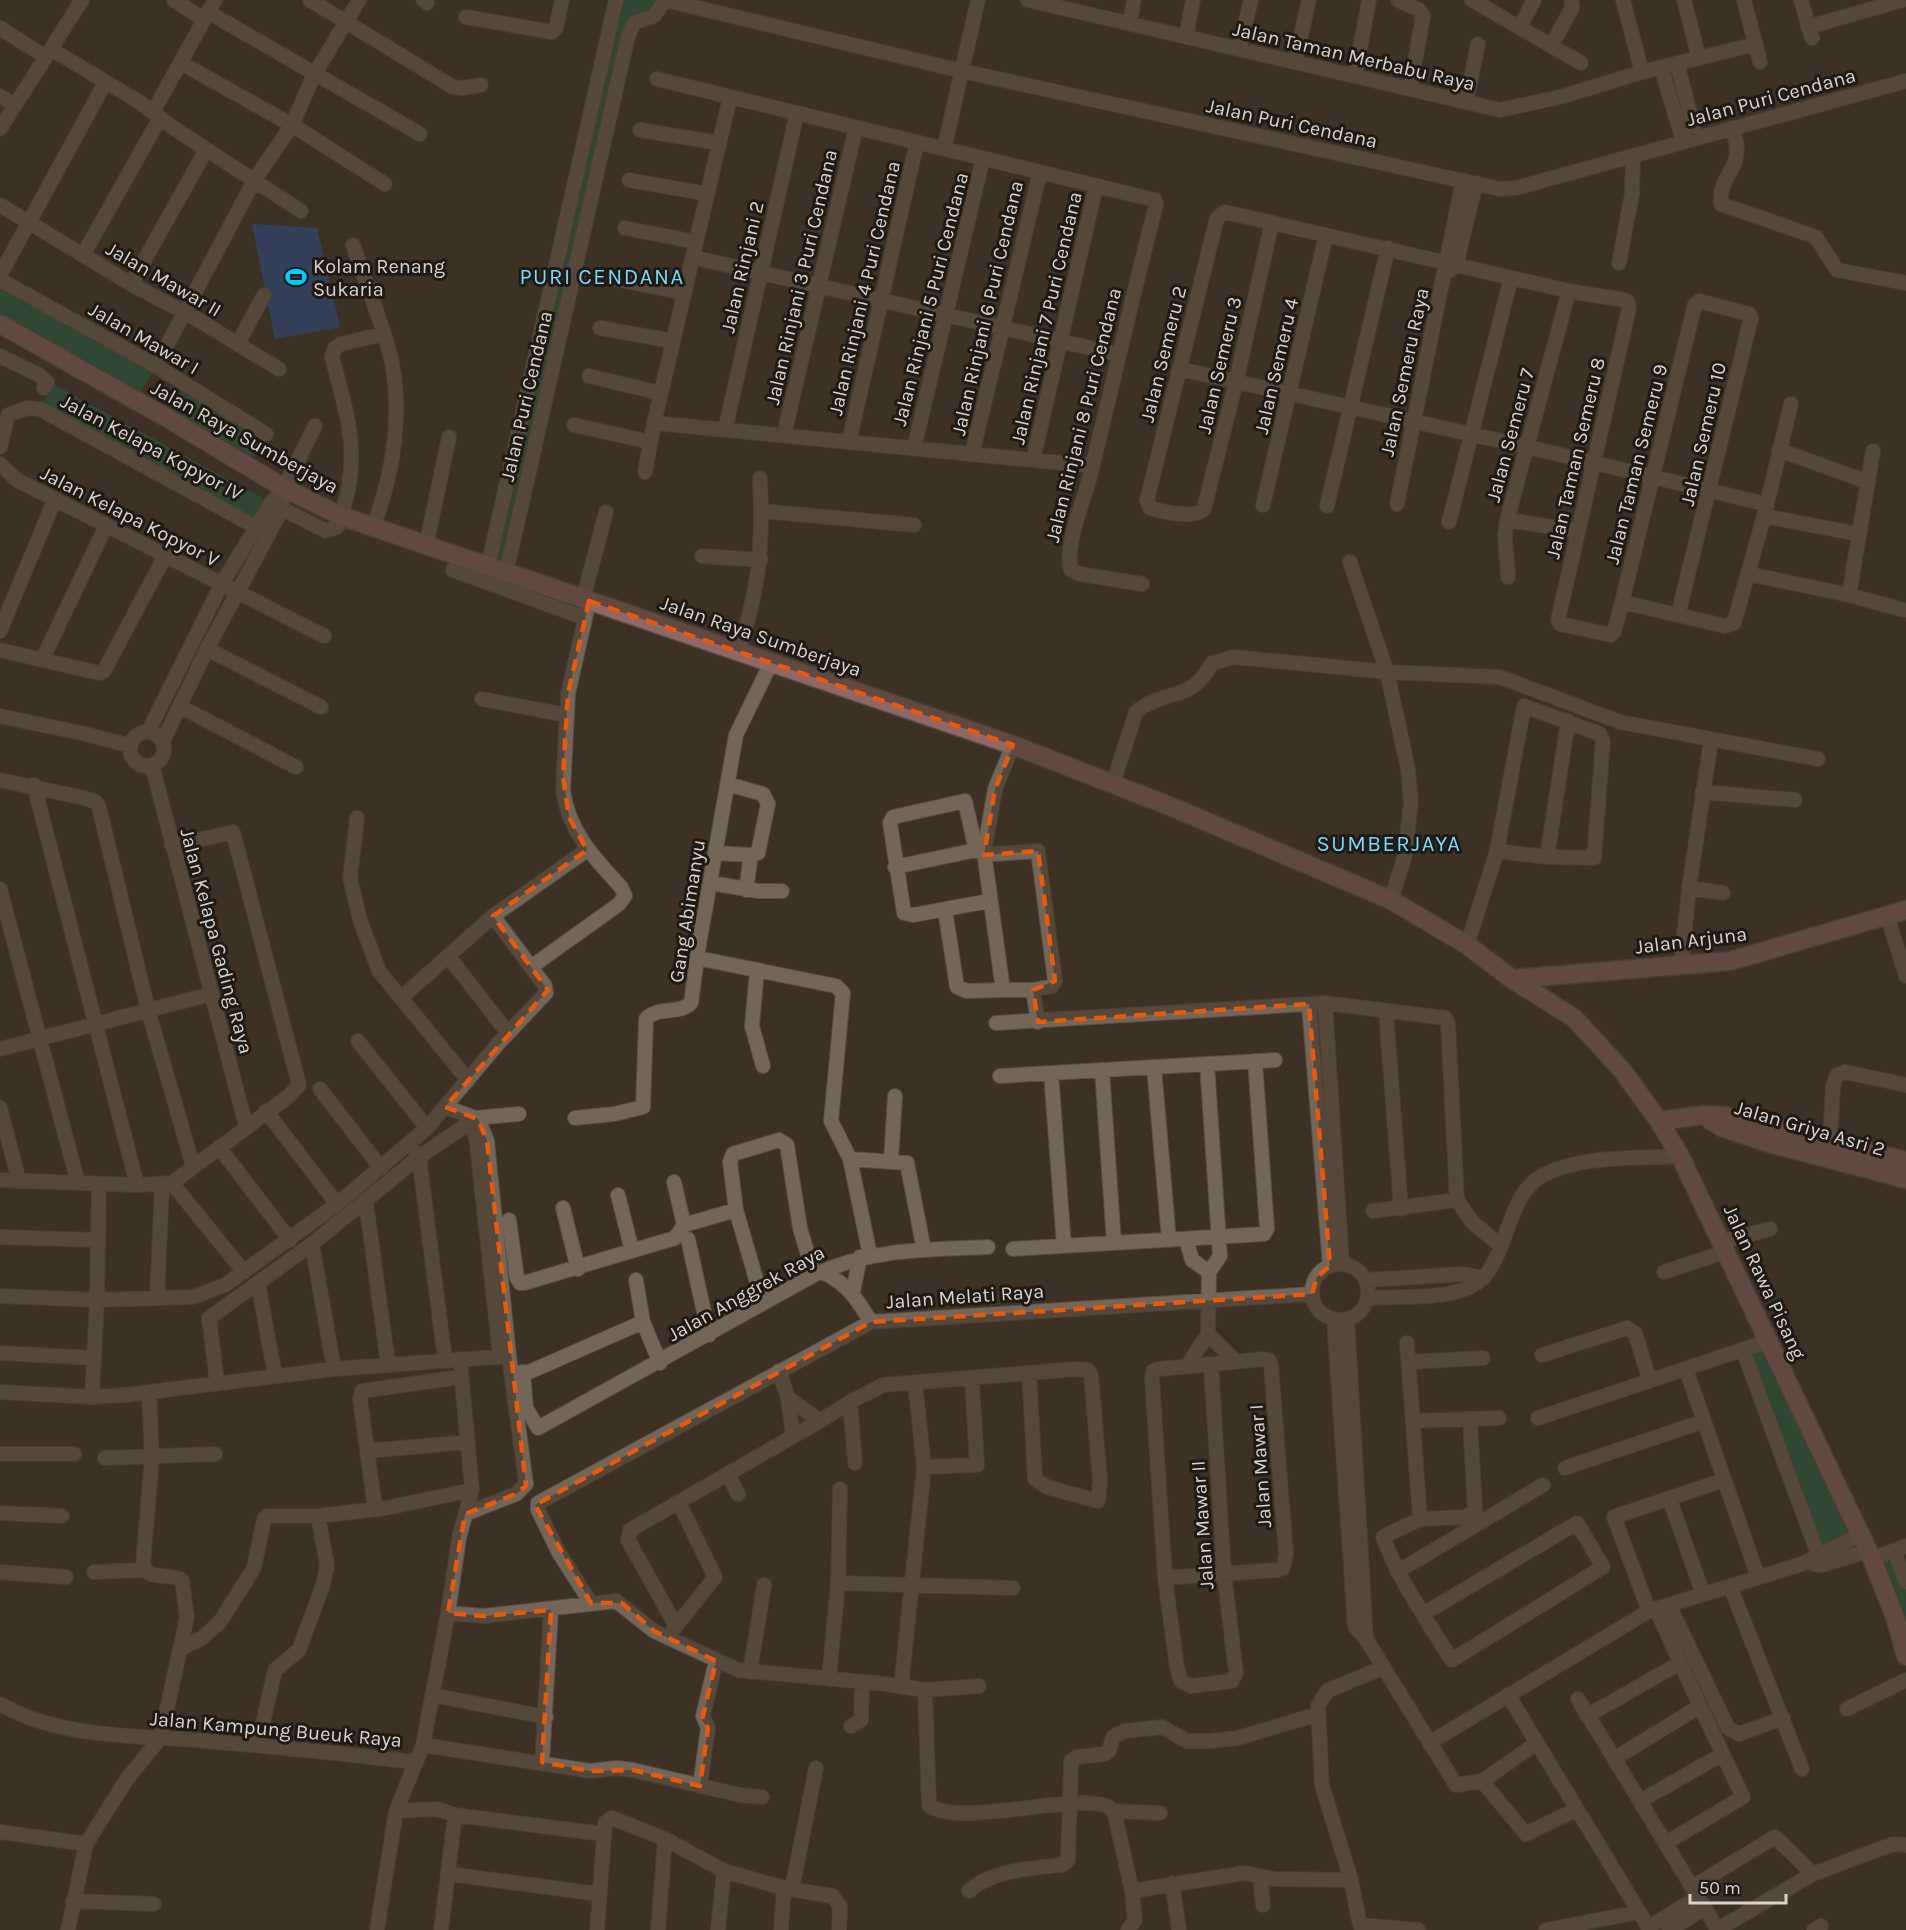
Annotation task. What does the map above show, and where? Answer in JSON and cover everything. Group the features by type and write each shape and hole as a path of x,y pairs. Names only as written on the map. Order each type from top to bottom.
{"street":[{"path":"0,129 79,4 64,0"},
{"path":"174,0 209,10 314,75 420,135"},
{"path":"310,0 453,87 481,85"},
{"path":"156,366 255,179 292,125 314,75 358,0"},
{"path":"466,17 552,32 556,28 562,0"},
{"name":"Jalan Puri Cendana","path":"488,566 616,0"},
{"name":"Jalan Puri Cendana","path":"506,573 628,36 634,23 654,16 665,0 962,70 1500,189 1510,189 1633,157 1689,139 1906,81"},
{"path":"944,149 978,0"},
{"name":"Jalan Taman Merbabu Raya","path":"1028,0 1073,5 1130,24 1500,110 1564,96 1642,72 1756,44"},
{"path":"1130,24 1134,0"},
{"path":"1186,37 1193,0"},
{"path":"1239,49 1251,0"},
{"path":"1295,62 1309,0"},
{"path":"1355,76 1369,0"},
{"path":"1472,0 1552,44 1581,63"},
{"path":"1520,27 1534,0"},
{"path":"1552,44 1572,8 1571,0"},
{"path":"1623,0 1642,72"},
{"path":"1684,0 1699,58"},
{"path":"1744,0 1761,62"},
{"path":"1801,0 1810,33 1864,5 1903,0"},
{"path":"1400,1 1419,10 1423,16 1410,89"},
{"path":"83,255 209,10"},
{"path":"0,28 105,83 157,115 206,150 255,179 301,212"},
{"path":"1466,102 1478,44"},
{"path":"181,63 292,125 385,184"},
{"path":"1670,65 1689,139"},
{"path":"657,79 1096,186"},
{"path":"0,275 105,83"},
{"path":"0,96 15,105"},
{"path":"645,472 660,393 730,97"},
{"name":"Jalan Rinjani 2","path":"725,430 797,113"},
{"name":"Jalan Rinjani 3 Puri Cendana","path":"784,435 856,127"},
{"path":"1732,128 1739,154 1722,192 1721,204 1816,237 1837,270 1906,283"},
{"path":"640,130 719,143"},
{"name":"Jalan Rinjani 4 Puri Cendana","path":"849,442 917,142"},
{"path":"131,284 206,150"},
{"path":"1619,263 1632,194 1633,157"},
{"name":"Jalan Rinjani 5 Puri Cendana","path":"914,448 983,158"},
{"name":"Jalan Rinjani 6 Puri Cendana","path":"972,454 1040,172"},
{"path":"629,180 707,194"},
{"name":"Jalan Semeru Raya","path":"1397,504 1412,422 1470,182"},
{"name":"Jalan Rinjani 8 Puri Cendana","path":"1096,186 1155,200 1156,205 1118,354 1093,466 1068,552 1071,570 1080,574 1142,584"},
{"name":"Jalan Rinjani 7 Puri Cendana","path":"1033,460 1096,186"},
{"name":"Jalan Mawar II","path":"0,204 131,284 238,343 279,369"},
{"name":"Jalan Semeru 2","path":"1199,513 1152,509 1148,500 1218,216 1225,212 1388,248 1448,267 1628,302"},
{"name":"Jalan Semeru 3","path":"1199,513 1204,509 1236,382 1272,222"},
{"path":"625,228 696,242"},
{"name":"Jalan Semeru 4","path":"1263,505 1291,394 1326,235"},
{"path":"353,245 383,334 394,378 396,430 380,510 373,527"},
{"path":"1327,506 1388,248"},
{"path":"692,257 1118,354"},
{"path":"610,278 684,293"},
{"path":"1449,522 1469,435 1511,278"},
{"name":"Jalan Mawar I","path":"0,280 156,366 266,434"},
{"name":"Jalan Semeru 7","path":"1569,291 1507,520 1578,531"},
{"path":"238,343 264,295"},
{"path":"548,301 567,305"},
{"name":"Jalan Taman Semeru 9","path":"1611,635 1614,632 1622,602 1696,301"},
{"name":"Jalan Semeru 10","path":"1678,615 1711,489 1751,316 1696,301"},
{"name":"Jalan Taman Semeru 8","path":"1611,635 1558,622 1628,302"},
{"name":"Jalan Raya Sumberjaya","path":"0,324 169,419 284,488 341,516 488,566 586,606 771,663 1013,745 1113,783 1391,900 1467,945 1512,979"},
{"path":"600,328 673,341"},
{"path":"276,506 326,531 334,530 341,516 350,484 353,442 332,357 335,348 341,344 383,334"},
{"path":"0,356 45,380 44,388"},
{"path":"1180,369 1711,489 1765,510 1858,534"},
{"path":"589,376 660,393"},
{"path":"1622,602 1732,625 1749,574 1791,404"},
{"name":"Jalan Kelapa Kopyor IV","path":"0,447 5,420 12,411 28,408 40,409 269,534"},
{"path":"654,423 1093,466"},
{"path":"574,425 650,442"},
{"path":"162,741 207,649 243,594 269,534 276,506 315,426"},
{"path":"426,546 449,437"},
{"path":"515,441 535,446"},
{"path":"1779,450 1868,482"},
{"path":"1849,595 1874,451"},
{"name":"Jalan Kelapa Kopyor V","path":"0,464 10,476 324,636"},
{"path":"738,653 754,603 761,560 760,478"},
{"path":"0,631 55,499"},
{"path":"148,732 221,585 256,526 276,506"},
{"path":"531,967 619,904 625,896 621,887 587,850 578,836 566,805 563,776 566,715 606,512"},
{"path":"761,512 914,525"},
{"path":"1507,520 1505,536 1508,577"},
{"path":"42,660 106,526"},
{"path":"0,650 99,673 104,671 165,556"},
{"path":"702,556 761,560"},
{"path":"1350,562 1387,672 1408,769 1411,801 1405,855 1391,900"},
{"path":"453,570 586,606"},
{"path":"1749,574 1849,595 1904,610"},
{"path":"207,649 321,707"},
{"path":"1113,783 1136,712 1168,696 1198,685 1212,663 1234,657 1387,672 1500,677 1620,722 1818,759"},
{"name":"Gang Abimanyu","path":"575,1118 614,1114 643,1107 646,1019 652,1013 690,1005 736,735 771,663"},
{"path":"482,699 566,715"},
{"path":"179,706 296,767"},
{"path":"1467,945 1497,851 1524,706 1598,732 1602,737 1596,854 1590,860 1497,851"},
{"path":"0,716 131,746"},
{"path":"1547,857 1568,721"},
{"path":"148,732 157,735 162,741 164,751 160,759 152,765 136,762 131,746 136,736 148,732"},
{"path":"1681,966 1689,888 1711,740"},
{"path":"980,851 995,789 1013,745"},
{"name":"Jalan Kelapa Gading Raya","path":"152,765 246,1126"},
{"path":"0,780 34,785 91,800 99,807 148,1010 193,1166"},
{"path":"716,853 751,855 759,850 768,801 763,794 728,784"},
{"path":"34,785 137,1185"},
{"path":"1702,792 1795,800"},
{"path":"989,901 913,915 904,913 889,826 893,817 965,801 980,851 989,901 1003,990"},
{"path":"357,818 350,878 360,920 379,971 468,1080"},
{"path":"0,1180 167,1184 289,1096 298,1084 233,832 172,846"},
{"path":"401,998 493,916 587,850"},
{"path":"895,867 980,851 995,854 1038,851 1055,981 1052,986 1033,990 967,991 957,987 945,910"},
{"path":"746,890 751,855"},
{"path":"711,883 746,890 782,891"},
{"path":"1689,888 1723,893"},
{"path":"0,890 78,1183"},
{"name":"Jalan Arjuna","path":"1512,979 1730,961 1761,954 1906,910"},
{"path":"1887,915 1906,976"},
{"path":"0,1296 97,1300 193,1297 206,1293 244,1272 337,1204 427,1128 508,1033 546,993 545,986 493,916"},
{"path":"448,956 508,1033"},
{"path":"697,958 836,986 843,993 831,1121 850,1159 865,1256 853,1292"},
{"path":"757,970 752,1026 763,1066"},
{"name":"Jalan Rawa Pisang","path":"1512,979 1574,1018 1622,1070 1659,1121 1680,1155 1867,1548 1895,1617 1906,1656"},
{"path":"1033,990 1038,1022"},
{"path":"0,1049 211,994"},
{"path":"996,1023 1325,1003 1438,1017 1447,1021 1457,1200 1472,1222 1500,1245"},
{"path":"1325,1003 1336,1265"},
{"path":"1309,1004 1336,1265"},
{"path":"1386,1012 1401,1209"},
{"path":"358,1041 427,1128"},
{"path":"1000,1076 1275,1060"},
{"path":"1013,1249 1264,1234 1267,1229 1255,1061"},
{"path":"1187,1366 1208,1334 1209,1272 1220,1257 1221,1238 1207,1064"},
{"path":"1154,1067 1169,1240"},
{"path":"1102,1070 1113,1243"},
{"path":"1830,1144 1833,1086 1837,1075 1845,1072 1906,1085"},
{"path":"1051,1073 1064,1246"},
{"path":"320,1089 381,1168"},
{"path":"891,1161 895,1096"},
{"path":"445,1107 478,1118 519,1114"},
{"path":"0,1108 19,1181"},
{"path":"266,1111 337,1204"},
{"name":"Jalan Griya Asri 2","path":"1659,1121 1704,1115 1729,1117 1830,1144 1906,1179"},
{"name":"Jalan Griya Asri 2","path":"1704,1115 1721,1127 1769,1143 1861,1160 1906,1161"},
{"path":"478,1118 487,1142 504,1356"},
{"path":"217,1383 209,1318 312,1245 419,1157 465,1126 471,1126 476,1136 504,1356 517,1373 526,1484 516,1494 465,1514"},
{"path":"763,1303 736,1210 731,1157 750,1148 779,1140 785,1142 788,1150 800,1228 818,1273 838,1279 853,1292 871,1322"},
{"path":"410,1143 419,1157 445,1360"},
{"path":"219,1147 290,1240"},
{"path":"1368,1298 1458,1292 1484,1278 1519,1202 1527,1189 1545,1174 1595,1162 1680,1155"},
{"path":"850,1159 904,1162 909,1167 924,1250"},
{"path":"674,1182 709,1335"},
{"path":"92,1397 97,1300 99,1184"},
{"path":"167,1184 244,1272"},
{"path":"157,1298 167,1184"},
{"path":"618,1195 632,1251"},
{"path":"1373,1211 1457,1200"},
{"path":"366,1202 388,1364"},
{"path":"563,1208 578,1269"},
{"path":"509,1220 519,1283 578,1269 675,1238 736,1210"},
{"path":"1665,1272 1770,1230"},
{"path":"0,1237 97,1240"},
{"path":"1186,1239 1192,1260 1209,1272"},
{"path":"312,1245 334,1369"},
{"name":"Jalan Anggrek Raya","path":"517,1373 526,1408 538,1428 660,1363 818,1273 865,1256 988,1247"},
{"path":"1336,1265 1356,1268 1366,1280 1368,1298 1364,1308 1340,1319 1323,1314 1312,1294 1317,1277 1336,1265"},
{"path":"1366,1280 1464,1274 1484,1278"},
{"path":"636,1280 643,1322 660,1363"},
{"path":"258,1283 275,1376"},
{"name":"Jalan Melati Raya","path":"591,1603 559,1553 537,1507 555,1492 871,1322 1312,1294"},
{"path":"1340,1319 1361,1543 1366,1639"},
{"path":"1340,1319 1353,1621 1456,1785 1482,1781 1537,1743"},
{"path":"517,1373 643,1322"},
{"path":"1542,1355 1627,1328 1635,1333 1650,1381"},
{"path":"1208,1334 1236,1362"},
{"path":"1538,1418 1767,1341"},
{"path":"1407,1343 1420,1519"},
{"path":"1743,1350 1820,1560"},
{"path":"0,1353 94,1359"},
{"path":"0,1392 92,1397 150,1393 334,1369 504,1356"},
{"path":"1409,1362 1483,1358"},
{"path":"415,1762 423,1745 465,1514 472,1490 460,1359"},
{"name":"Jalan Mawar I","path":"1165,1578 1152,1378 1156,1369 1267,1359 1271,1365 1286,1554 1281,1569 1224,1573"},
{"name":"Jalan Mawar II","path":"1165,1578 1181,1681 1191,1686 1232,1681 1236,1673 1224,1573 1211,1364"},
{"path":"675,1624 628,1540 630,1530 825,1418 849,1401 883,1385 972,1380 1029,1373 1084,1369 1091,1376 1100,1498 1093,1502 1047,1487 1033,1475 1029,1373"},
{"path":"1686,1369 1758,1577"},
{"path":"779,1371 788,1398 793,1436"},
{"path":"375,1509 360,1398 362,1391 369,1388 462,1377"},
{"path":"924,1467 977,1465 972,1380"},
{"path":"901,1687 924,1467 915,1382"},
{"path":"144,1570 152,1458 150,1393"},
{"path":"788,1398 825,1418"},
{"path":"849,1401 855,1463"},
{"path":"1413,1422 1499,1418"},
{"path":"1361,1543 1383,1537 1420,1519 1466,1517 1475,1510 1470,1420"},
{"path":"1565,1468 1704,1421"},
{"path":"367,1451 467,1442"},
{"path":"0,1454 74,1454"},
{"path":"105,1458 215,1454"},
{"path":"728,1474 738,1494"},
{"path":"1665,1843 1743,1797 1680,1663 1658,1608 1614,1517 1724,1480"},
{"path":"1397,1572 1543,1485"},
{"path":"829,1679 838,1583 840,1489"},
{"path":"180,1648 202,1638 220,1622 254,1568 266,1517 318,1516 375,1509 472,1490"},
{"path":"1670,1500 1703,1594"},
{"path":"669,1638 675,1624 714,1578 713,1569 679,1503"},
{"path":"0,1513 62,1516"},
{"path":"258,1745 275,1670 299,1650 325,1578 327,1565 318,1516"},
{"path":"1383,1537 1397,1572 1423,1614 1454,1660 1604,1567 1577,1523 1423,1614"},
{"path":"1429,1743 1658,1608 1802,1564 1867,1548 1900,1549 1906,1582"},
{"path":"68,1930 86,1844 127,1779 161,1737 188,1611 184,1583 177,1577 149,1574 144,1570 94,1572"},
{"path":"0,1572 66,1577"},
{"path":"1165,1578 1224,1573"},
{"path":"838,1583 1013,1588"},
{"path":"750,1672 764,1585"},
{"path":"1730,1586 1802,1769"},
{"path":"448,1613 484,1616 616,1601 654,1631 716,1661 750,1672 925,1690 979,1686"},
{"path":"1658,1608 1728,1728 1739,1734 1783,1718"},
{"path":"542,1762 551,1610"},
{"path":"700,1786 708,1728 703,1716 716,1661"},
{"path":"1587,1716 1680,1663"},
{"path":"1382,1668 1327,1691 1318,1706 1322,1785 1351,1880 1358,1928 1418,1930"},
{"path":"1847,1709 1906,1680"},
{"path":"850,1726 861,1720 862,1682"},
{"path":"925,1690 927,1790 929,1805 935,1810 957,1813 1072,1804 1108,1806 1114,1811 1160,1813"},
{"path":"432,1695 546,1717"},
{"path":"1508,1695 1650,1929 1698,1897 1775,1837 1814,1874"},
{"path":"1578,1699 1718,1930 1814,1874 1893,1844 1906,1845"},
{"name":"Jalan Kampung Bueuk Raya","path":"0,1704 16,1713 72,1728 108,1734 258,1745 415,1762 396,1811 377,1930"},
{"path":"1614,1759 1701,1706"},
{"path":"969,1891 978,1883 1012,1873 1062,1865 1068,1860 1072,1760 1107,1753 1113,1737 1124,1731 1162,1727 1187,1741 1210,1741 1238,1738 1318,1714"},
{"path":"423,1745 590,1771 633,1770 740,1796 762,1797"},
{"path":"1640,1801 1723,1754"},
{"path":"781,1930 788,1889 816,1768"},
{"path":"1482,1781 1526,1834 1577,1809"},
{"path":"396,1811 437,1809 455,1815 603,1834"},
{"path":"1114,1811 1132,1891 1136,1920 1128,1930"},
{"path":"441,1930 455,1815"},
{"path":"597,1930 603,1834 605,1823 612,1818 665,1839 724,1871 788,1889 833,1896 840,1907 839,1930"},
{"path":"0,1832 86,1844"},
{"path":"658,1930 665,1839"},
{"path":"718,1930 724,1871"},
{"path":"1132,1891 1235,1873 1275,1879 1351,1880"},
{"path":"449,1874 599,1894"},
{"path":"1260,1876 1263,1905"},
{"path":"1172,1883 1179,1930"},
{"path":"1669,1930 1698,1897"},
{"path":"73,1901 154,1904"},
{"path":"1546,1930 1568,1928 1639,1912"}],"highlighted area":[{"path":"589,601 1013,745 995,789 984,855 1038,851 1055,981 1033,990 1038,1022 1309,1004 1330,1266 1317,1277 1312,1294 871,1322 535,1505 591,1603 622,1603 654,1631 716,1661 702,1720 708,1728 700,1786 633,1770 590,1771 542,1762 551,1610 484,1616 448,1613 465,1514 516,1494 526,1486 487,1141 478,1119 445,1107 548,990 493,916 587,850 569,817 563,776 568,694"}],"green space":[{"path":"616,0 665,0 634,23 506,573 488,566"},
{"path":"0,280 156,366 135,401 0,324"},
{"path":"53,384 271,503 256,526 40,409"},
{"path":"186,384 266,434 247,466 169,419"},
{"path":"1768,1341 1861,1534 1818,1555 1743,1350"},
{"path":"1894,1551 1906,1582 1906,1656 1872,1559"}],"water":[{"name":"Kolam Renang Sukaria","path":"252,224 317,228 340,327 275,339"}],"place":[{"name":"Kolam Renang Sukaria","path":"296,277"}],"district":[{"name":"PURI CENDANA","path":"602,276"},
{"name":"SUMBERJAYA","path":"1389,843"}]}
